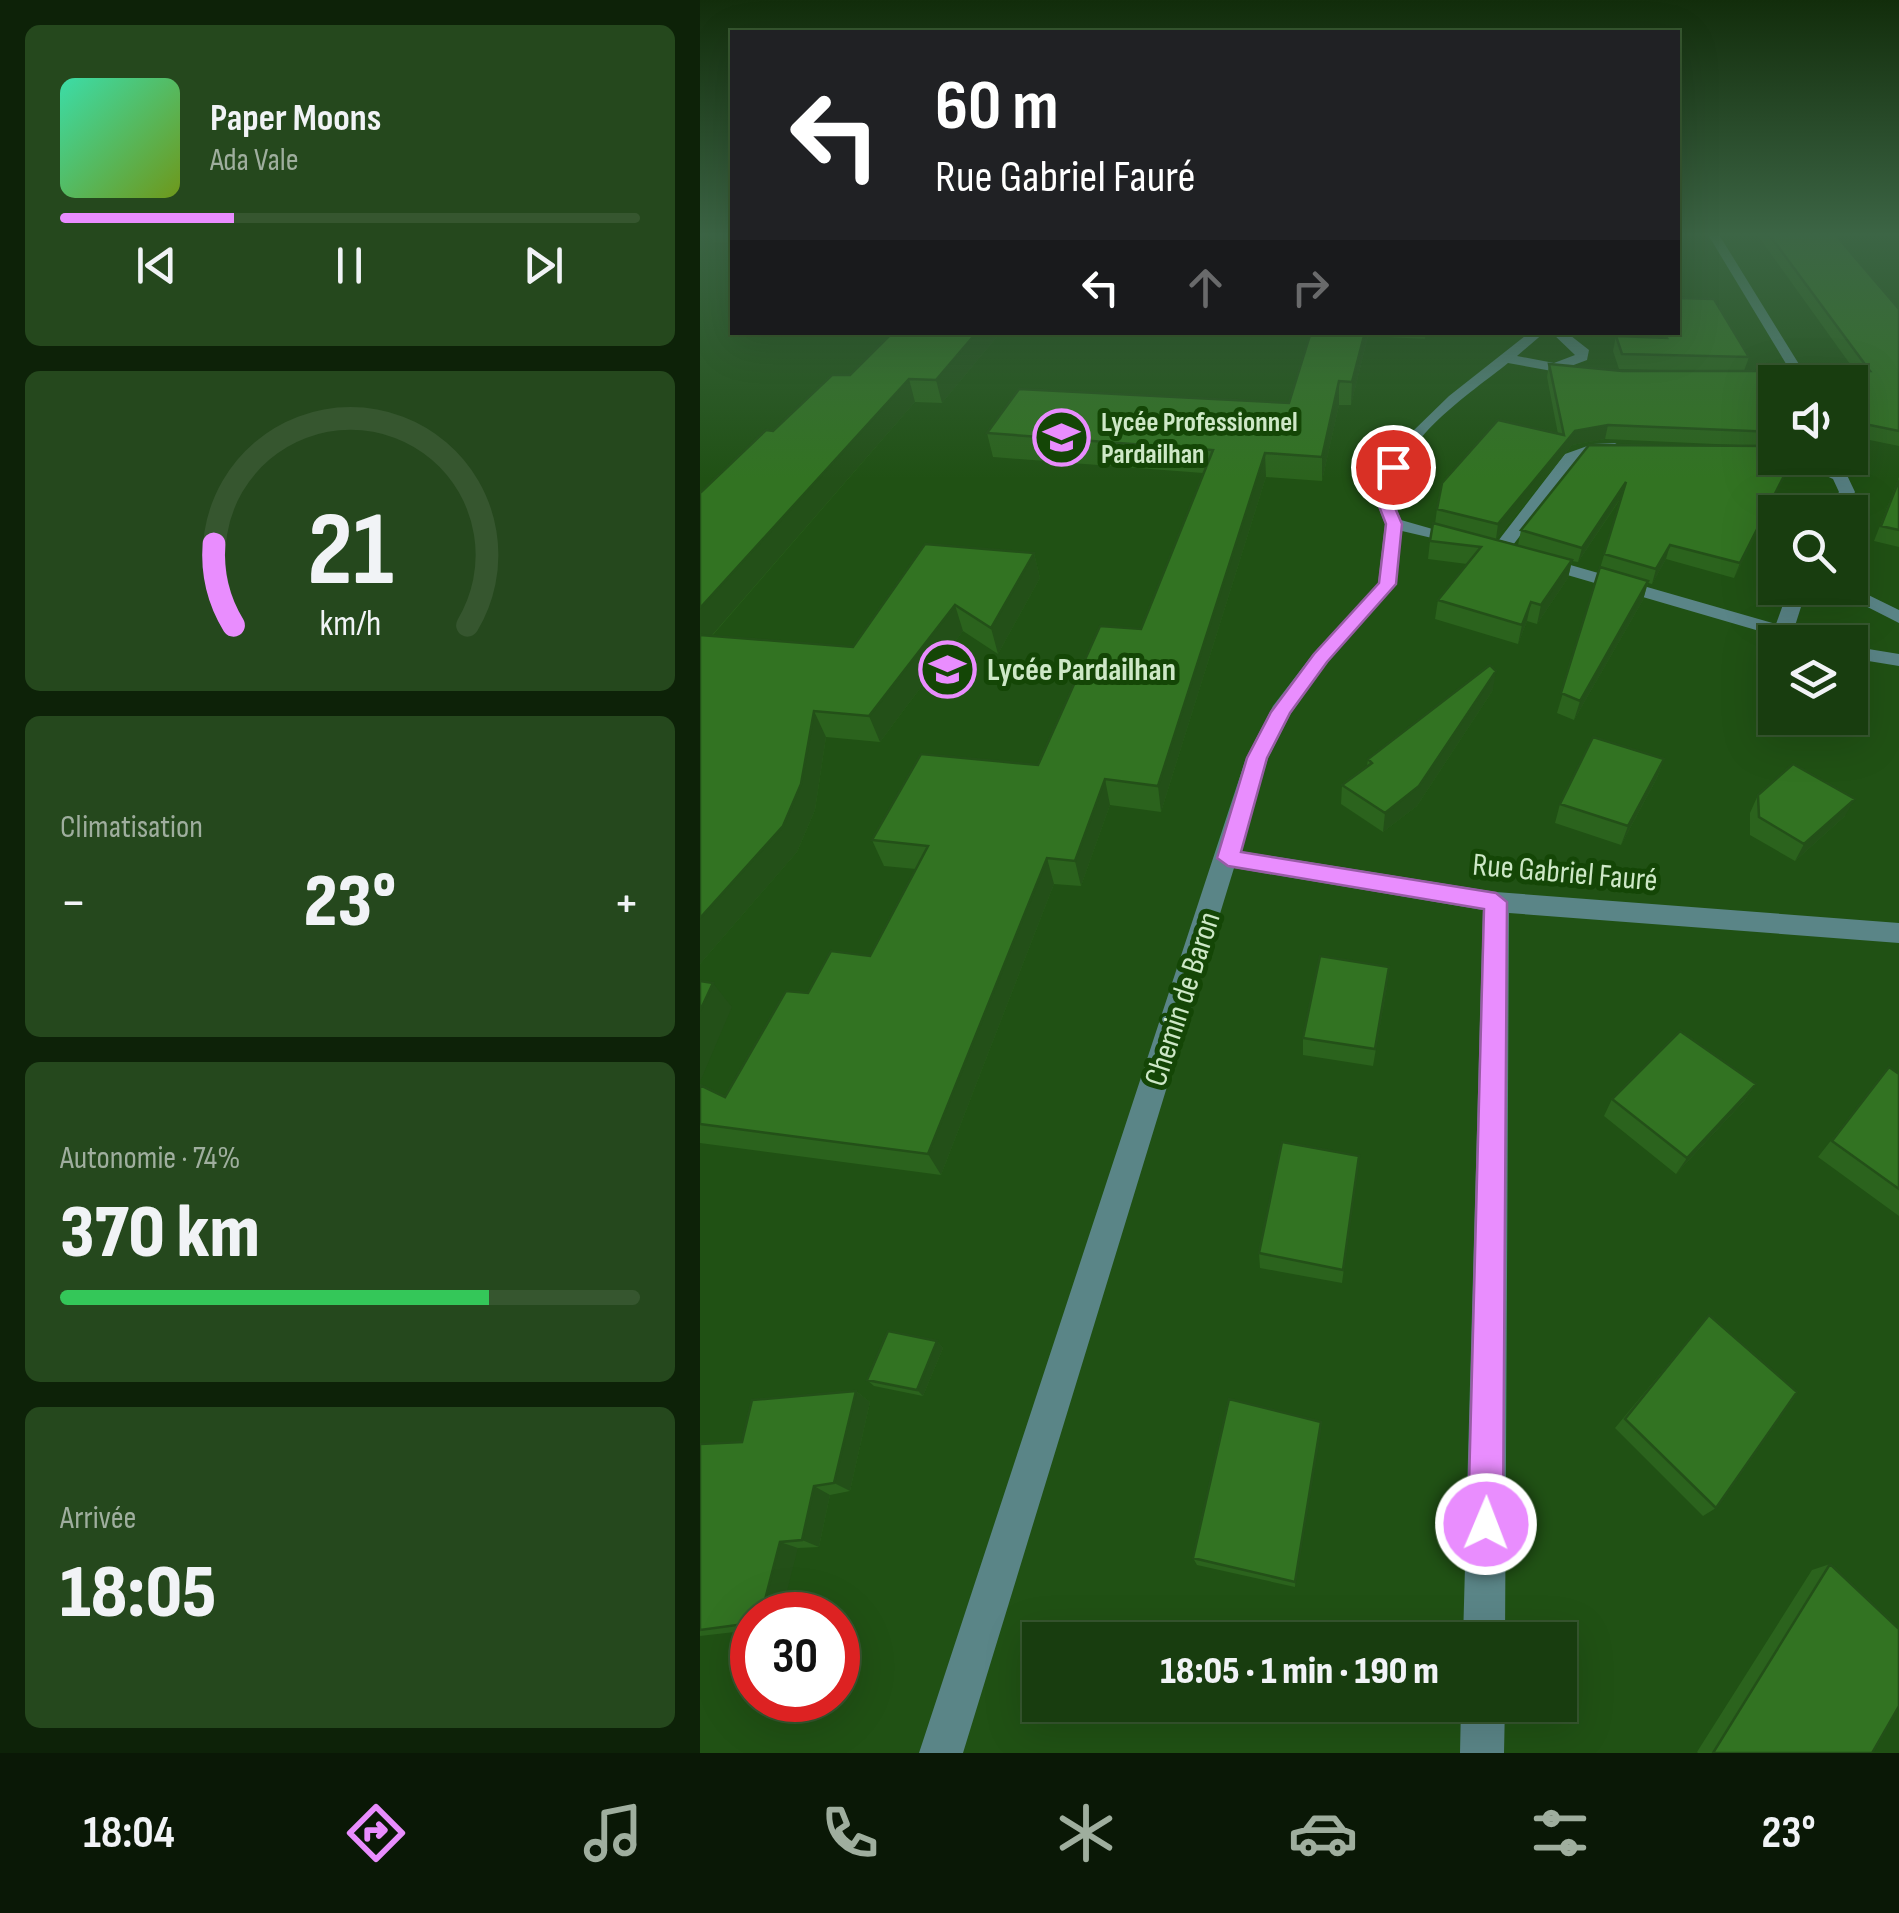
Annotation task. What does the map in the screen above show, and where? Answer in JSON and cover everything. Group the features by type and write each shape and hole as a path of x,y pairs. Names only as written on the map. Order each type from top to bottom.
{"street":[{"path":"1763,315 1794,365"},
{"name":"Chemin de Baron","path":"941,1753 1257,758 1281,712 1320,658 1388,584 1394,524 1384,501 1393,467 1416,436 1454,399 1536,335"},
{"path":"1554,368 1582,358 1582,350 1561,335"},
{"path":"1508,359 1603,375"},
{"path":"1502,550 1571,457 1593,448 1643,449"},
{"path":"1394,524 1502,550 1759,625"},
{"path":"1868,602 1899,617"},
{"path":"1868,655 1899,660"},
{"name":"Rue Gabriel Fauré","path":"1228,858 1496,902 1899,933"},
{"path":"1484,1622 1496,902"},
{"path":"1482,1722 1482,1753"}],"building":[{"path":"1680,315 1724,315 1749,357 1622,354 1616,336 1667,338 1666,335 1680,335"},
{"path":"1828,315 1899,315 1899,431 1868,425 1868,365"},
{"path":"890,335 974,335 936,380 909,379 700,608 700,493 832,375 850,375"},
{"path":"1310,335 1364,335 1352,382 1339,381 1322,457 1265,453 1158,786 1105,779 1075,861 1047,858 928,1154 700,1124 700,1085 725,1097 786,991 808,993 831,951 870,956 928,846 872,840 921,754 1038,765 1100,626 1141,629 1213,450 987,433 1019,389 1289,403"},
{"path":"1549,364 1622,371 1758,371 1758,431 1608,425 1575,431 1498,524 1437,509 1442,483 1498,420 1564,435"},
{"path":"1589,445 1758,446 1758,475 1784,475 1774,495 1758,495 1758,527 1740,563 1670,545 1656,569 1604,554 1626,482 1582,548 1521,530"},
{"path":"1899,480 1899,530 1881,526"},
{"path":"1433,523 1572,560 1541,605 1531,602 1522,625 1438,600 1481,547 1430,541"},
{"path":"925,544 1034,553 991,628 955,605 869,716 814,711 801,784 783,826 700,918 700,635 853,647"},
{"path":"1600,567 1648,581 1580,701 1561,693"},
{"path":"1490,665 1496,671 1419,786 1385,813 1342,785 1372,763 1368,759"},
{"path":"1593,737 1664,759 1628,826 1560,804"},
{"path":"1793,764 1855,799 1804,844 1759,817 1758,795"},
{"path":"1320,956 1389,967 1375,1049 1303,1038"},
{"path":"700,981 713,983 700,1011"},
{"path":"1680,1031 1756,1084 1687,1158 1612,1099"},
{"path":"1889,1067 1899,1074 1899,1189 1832,1141"},
{"path":"1282,1142 1359,1156 1343,1270 1259,1253"},
{"path":"1709,1315 1797,1392 1716,1508 1625,1419"},
{"path":"888,1331 937,1341 917,1390 867,1380"},
{"path":"856,1391 834,1483 814,1486 802,1540 780,1542 767,1592 730,1592 730,1626 700,1630 700,1444 742,1442 752,1400"},
{"path":"1229,1399 1321,1422 1295,1582 1193,1558"},
{"path":"1830,1564 1899,1629 1899,1706 1872,1753 1713,1753"}],"place":[{"name":"Lycée Professionnel Pardailhan","path":"1062,438"},
{"name":"Lycée Pardailhan","path":"948,670"}],"route":[{"path":"1393,467 1384,501 1394,524 1388,584 1320,658 1281,712 1257,758 1228,858 1496,902 1486,1524"}]}
